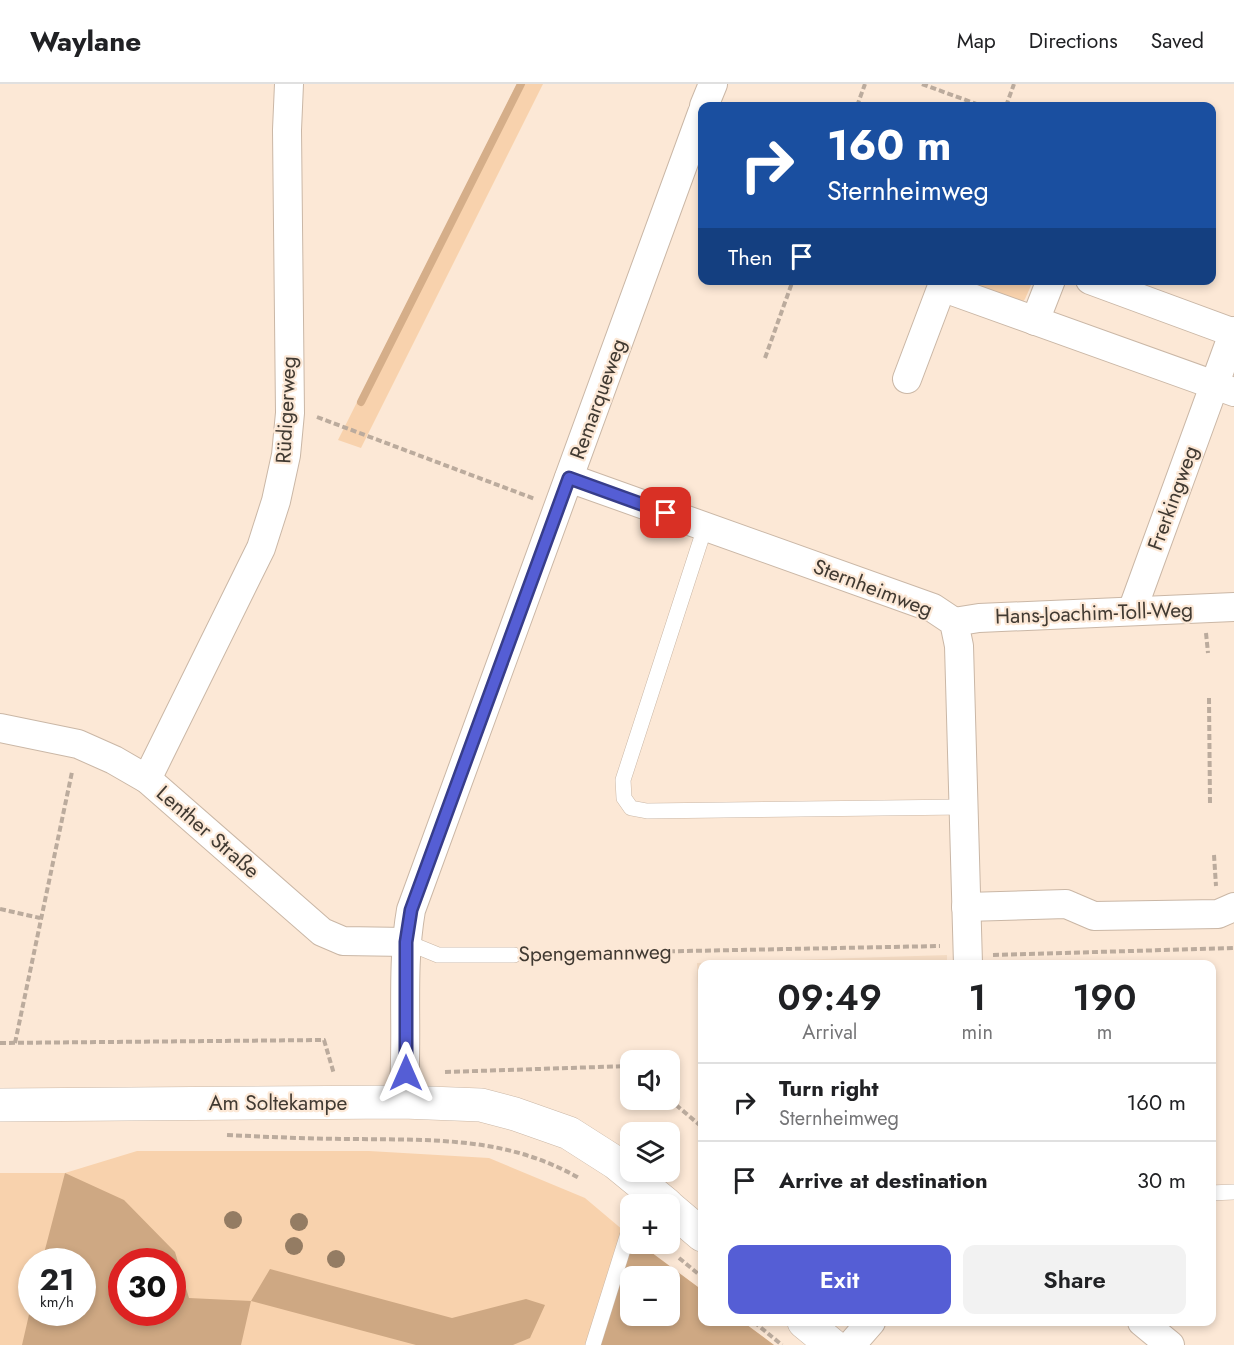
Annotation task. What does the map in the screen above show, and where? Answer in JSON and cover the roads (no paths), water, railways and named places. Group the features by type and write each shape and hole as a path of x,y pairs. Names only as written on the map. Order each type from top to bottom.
{"street":[{"name":"Rüdigerweg","path":"147,779 261,548 276,501 286,455 290,413 287,130 290,84"},
{"path":"706,102 713,84"},
{"name":"Remarqueweg","path":"403,1102 406,1073 406,942 411,910 698,124"},
{"path":"907,379 942,285"},
{"path":"948,285 955,292 1224,389"},
{"path":"1035,321 1049,285"},
{"name":"Frerkingweg","path":"1104,285 1234,332 1224,389 1132,611"},
{"name":"Sternheimweg","path":"569,478 933,608 954,622 959,646 968,955"},
{"name":"Hans-Joachim-Toll-Weg","path":"954,622 979,618 1234,607"},
{"name":"Lenther Straße","path":"0,728 78,744 114,760 147,779 322,932 343,941 406,942"},
{"path":"966,907 1066,904 1094,916 1218,914 1234,907"},
{"name":"Am Soltekampe","path":"0,1105 403,1102 481,1106 515,1114 569,1133 616,1163 649,1194"},
{"name":"Am Soltekampe","path":"680,1218 698,1232"},
{"path":"809,1326 832,1345"},
{"path":"851,1345 868,1326"},
{"path":"1147,1326 1170,1345"}],"lane":[{"path":"705,527 623,780 624,798 631,808 647,812 963,807"},
{"name":"Spengemannweg","path":"406,942 438,955 514,955"},
{"path":"1216,1193 1234,1192"},
{"path":"593,1345 622,1254"}],"waterway":[{"path":"361,402 521,84"}]}
